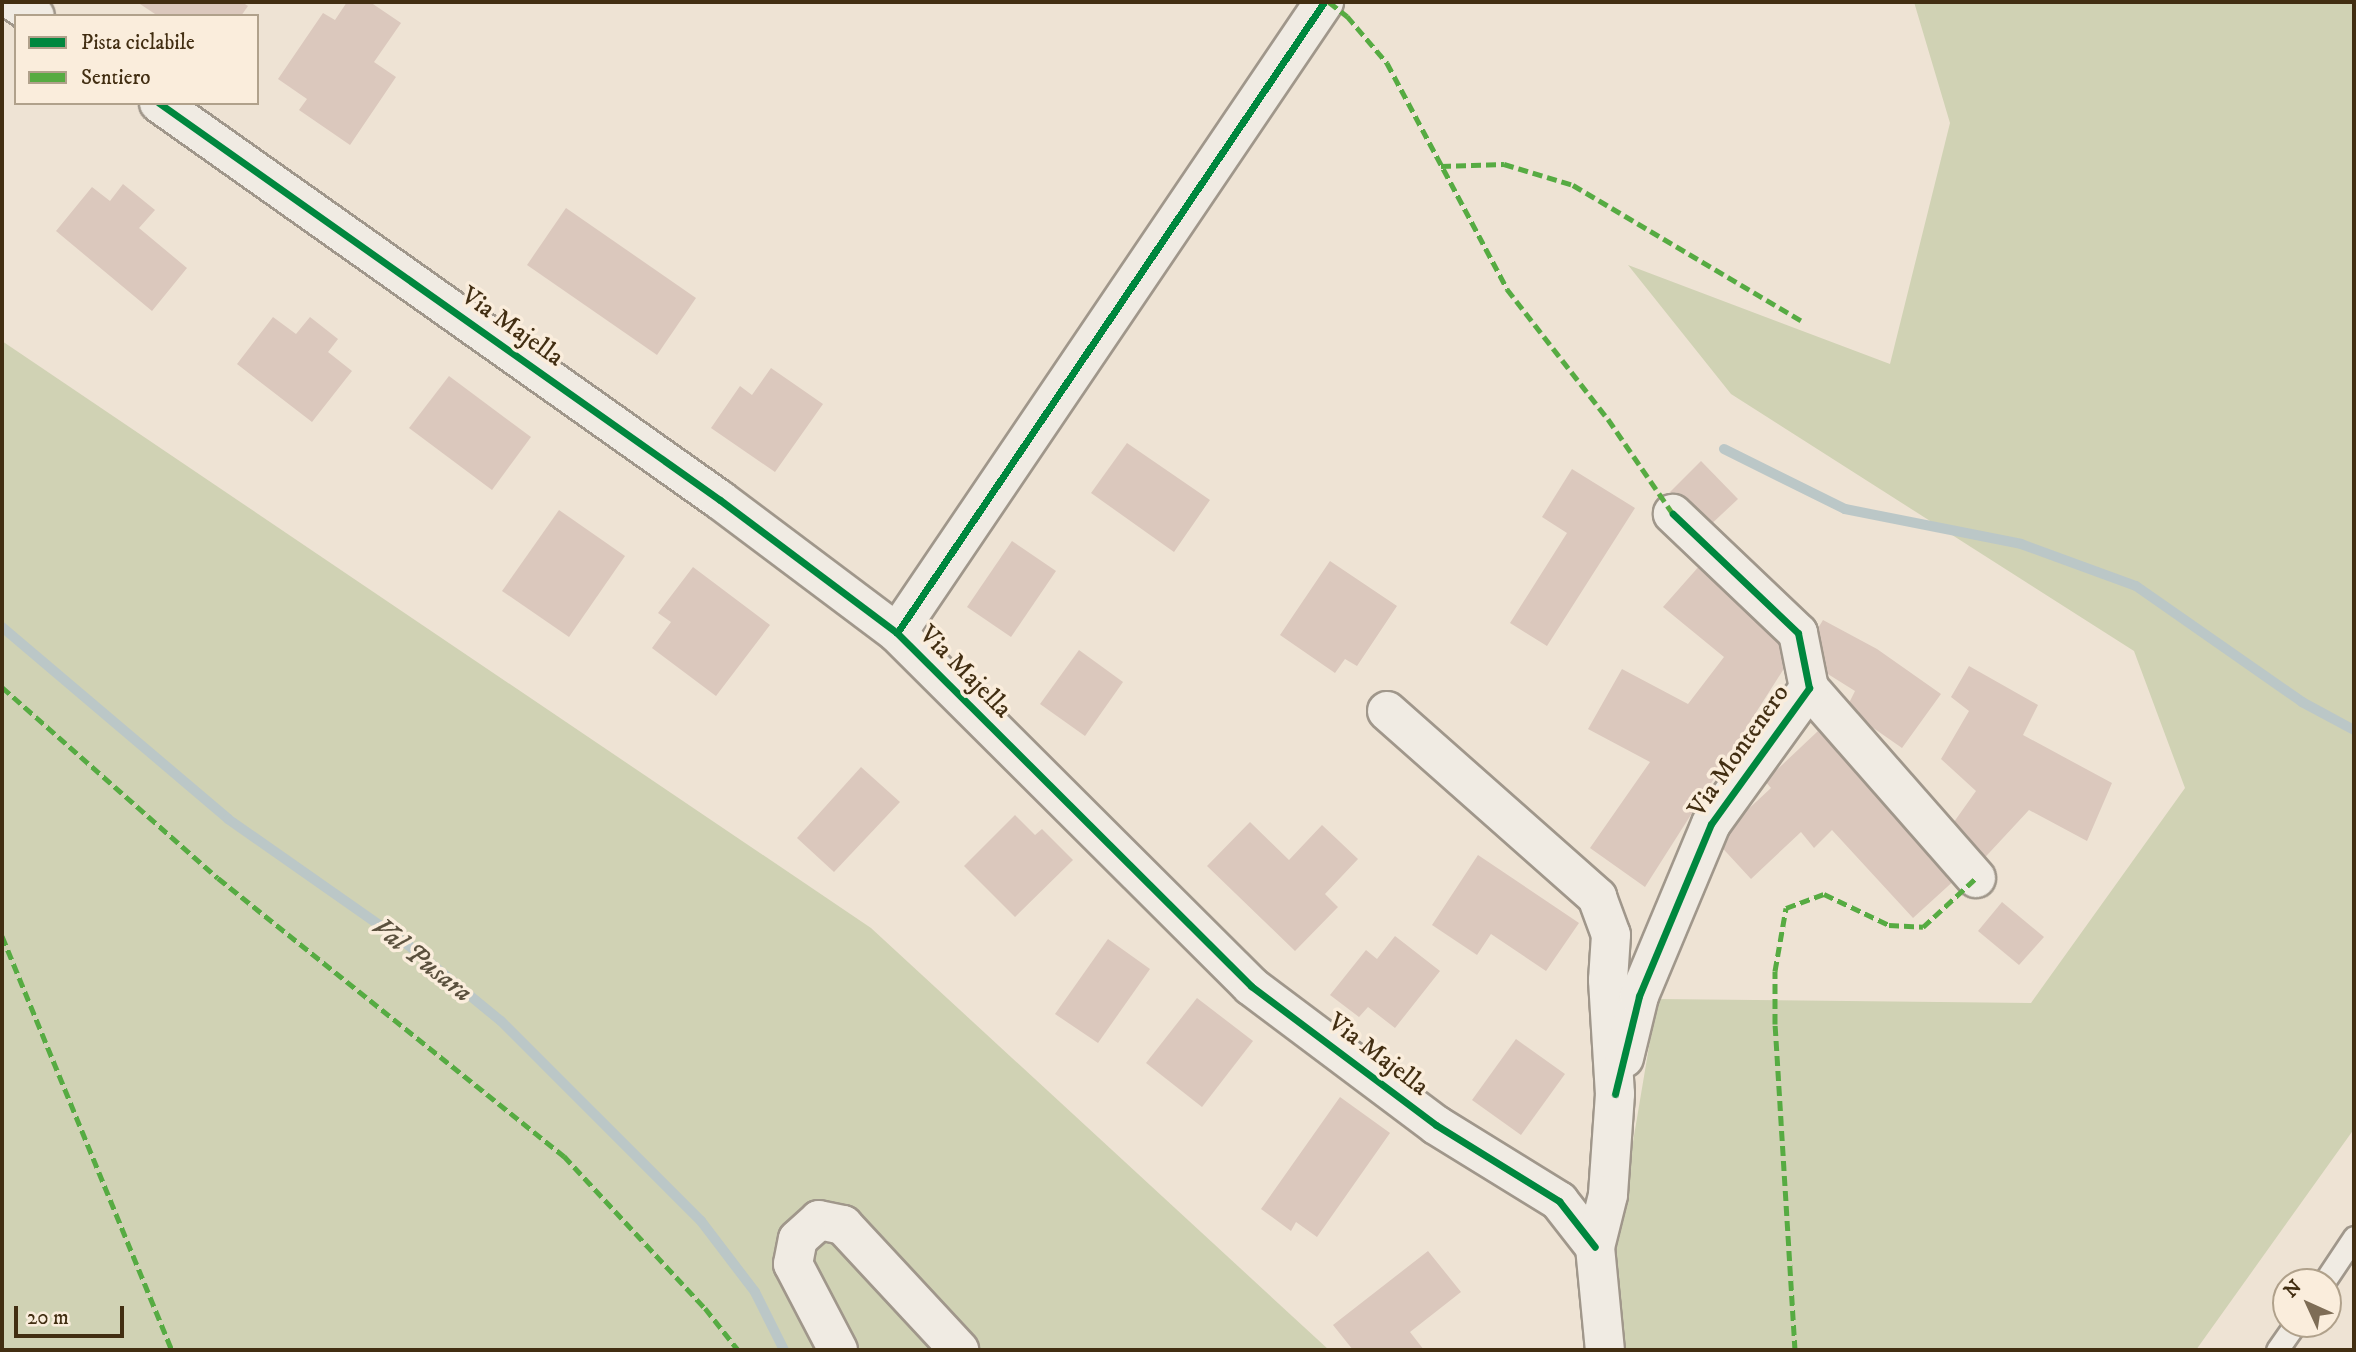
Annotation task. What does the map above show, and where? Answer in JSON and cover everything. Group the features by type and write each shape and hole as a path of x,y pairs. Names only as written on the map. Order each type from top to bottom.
{"street":[{"path":"15,2 32,14"},
{"path":"897,633 1324,2"},
{"name":"Via Majella","path":"162,105 720,500 897,633 1251,986 1436,1125 1559,1201 1595,1247"},
{"name":"Via Montenero","path":"1615,1094 1639,996 1711,824 1809,688 1798,633 1673,514"},
{"path":"1809,688 1976,878"},
{"name":"Via Montenero","path":"1387,711 1597,897 1611,935 1608,980 1615,1094 1608,1195 1595,1247 1605,1350"},
{"path":"838,1350 793,1264 799,1239 819,1220 843,1225 958,1350"}],"lane":[{"path":"2333,1268 2354,1237"}],"green space":[{"path":"1914,2 2354,2 2354,1129 2196,1350 1598,1350 1657,999 2031,1003 2185,788 2134,651 1731,394 1628,265 1890,364 1950,123"},
{"path":"2,341 871,928 1329,1350 2,1350"}],"building":[{"path":"137,2 242,2 248,6 242,14 155,14"},
{"path":"347,2 370,2 401,23 374,62 396,77 350,145 299,110 307,99 278,79 323,13 335,20"},
{"path":"123,184 155,210 139,228 187,268 152,311 56,231 92,187 110,201"},
{"path":"566,208 696,298 657,355 527,265"},
{"path":"273,317 296,334 310,317 338,339 328,352 352,371 312,422 237,364"},
{"path":"771,368 823,404 775,472 711,428 740,386 752,395"},
{"path":"449,376 531,437 492,490 409,428"},
{"path":"1127,443 1210,500 1174,552 1091,493"},
{"path":"1701,461 1738,499 1706,529 1670,492"},
{"path":"1572,469 1635,508 1547,646 1510,623 1567,533 1542,517"},
{"path":"559,510 625,556 569,637 502,591"},
{"path":"1012,541 1056,571 1011,637 967,607"},
{"path":"1330,561 1397,606 1357,666 1345,659 1335,673 1280,635"},
{"path":"1701,564 1797,648 1645,887 1590,848 1650,762 1588,729 1622,669 1688,704 1724,657 1663,607"},
{"path":"693,567 770,625 716,696 652,648 671,622 658,613"},
{"path":"1823,620 1877,649 1941,694 1902,748 1846,709 1855,691 1815,666 1807,646"},
{"path":"1079,650 1123,682 1085,736 1040,704"},
{"path":"1969,666 2038,705 2023,735 2112,783 2087,841 2029,810 1977,866 1944,836 1976,791 1941,759 1969,711 1951,697"},
{"path":"1818,731 1958,877 1913,918 1832,830 1814,848 1801,832 1751,879 1715,840 1771,788 1765,781"},
{"path":"861,767 900,802 834,872 797,838"},
{"path":"1015,815 1035,835 1042,829 1073,860 1015,917 964,866"},
{"path":"1250,822 1289,860 1322,825 1358,859 1325,894 1338,907 1295,951 1207,866"},
{"path":"1478,855 1579,923 1546,971 1491,934 1477,955 1432,925"},
{"path":"2002,902 2044,937 2019,965 1978,931"},
{"path":"1395,936 1440,971 1395,1028 1368,1007 1359,1017 1330,995 1366,950 1377,959"},
{"path":"1108,939 1150,969 1098,1043 1055,1014"},
{"path":"1197,998 1253,1041 1202,1107 1146,1063"},
{"path":"1516,1039 1565,1074 1521,1135 1472,1100"},
{"path":"1340,1097 1390,1133 1317,1237 1296,1222 1291,1231 1261,1209"},
{"path":"1428,1251 1461,1292 1410,1332 1424,1350 1353,1350 1333,1325"}],"waterway":[{"path":"1724,449 1845,509 2021,544 2136,586 2302,702 2354,730"},
{"name":"Val Pusara","path":"2,627 228,819 412,948 501,1021 701,1221 755,1292 784,1350"}],"marked path":[{"path":"1329,2 1347,16 1387,63 1507,289 1608,419 1673,514"},
{"path":"1441,166 1504,164 1573,185 1802,321"},
{"path":"2,687 218,878 564,1156 705,1308 738,1350"},
{"path":"1795,1350 1775,1024 1775,971 1786,908 1824,894 1889,925 1923,927 1976,878"},
{"path":"2,936 172,1350"}],"cycle path":[{"path":"897,633 1324,2"},
{"path":"162,105 720,500 897,633 1251,986 1436,1125 1559,1201 1595,1247"},
{"path":"1615,1094 1639,996 1711,824 1809,688 1798,633 1673,514"}]}
